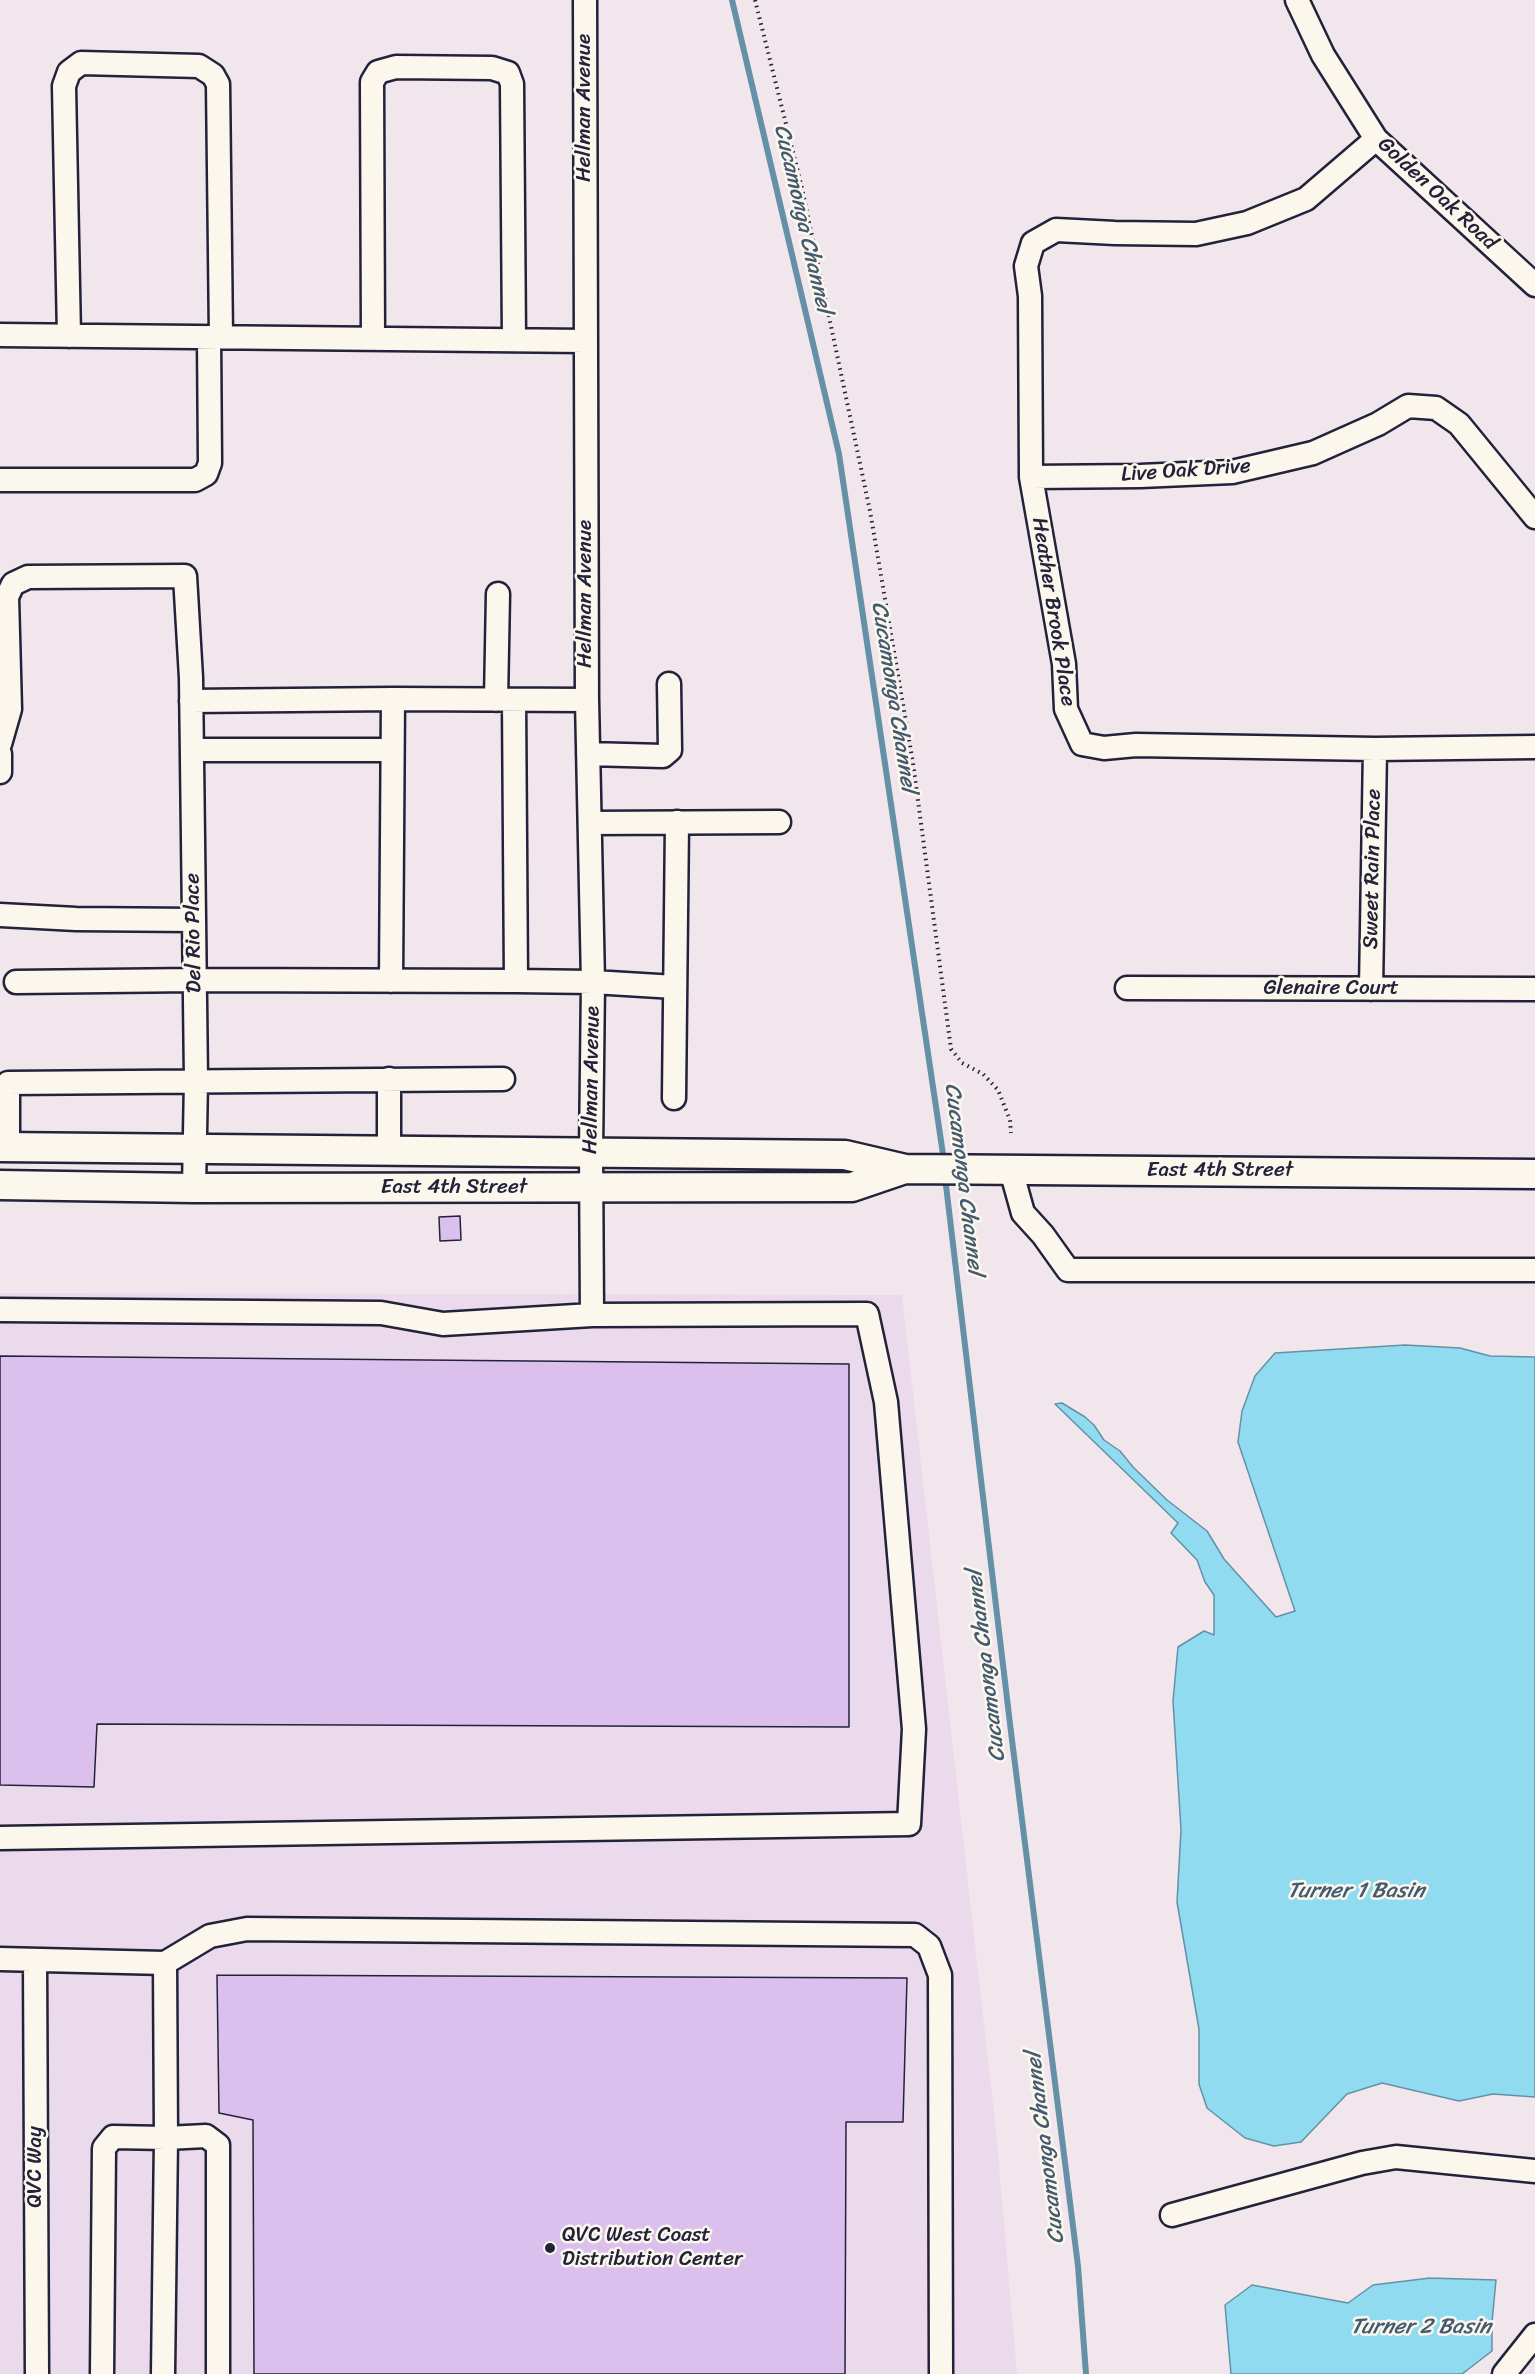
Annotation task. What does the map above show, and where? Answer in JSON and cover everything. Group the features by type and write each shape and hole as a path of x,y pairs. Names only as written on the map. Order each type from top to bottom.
{"main road":[{"name":"East 4th Street","path":"4,1147 845,1155 905,1169 1535,1174"},
{"name":"East 4th Street","path":"0,1185 194,1188 852,1186 905,1169"}],"street":[{"name":"Hellman Avenue","path":"585,0 587,700 593,982 592,1315"},
{"name":"Golden Oak Road","path":"1297,0 1323,55 1376,139 1535,285"},
{"path":"0,480 195,480 206,474 210,463 215,337 218,84 213,75 200,66 81,63 69,72 64,86 69,336"},
{"path":"373,339 372,82 378,72 396,67 492,68 508,73 512,84 514,340"},
{"name":"Heather Brook Place","path":"1376,139 1306,199 1247,223 1196,234 1056,230 1033,243 1026,266 1030,296 1031,477 1064,664 1066,709 1083,744 1104,748 1136,745 1375,749 1535,747"},
{"path":"0,335 585,341"},
{"name":"Live Oak Drive","path":"1031,477 1232,472 1313,453 1378,424 1408,406 1436,408 1459,424 1535,517"},
{"name":"Del Rio Place","path":"0,744 10,709 7,597 13,584 28,577 185,576 191,678 196,1080 194,1188"},
{"path":"498,594 505,700 516,981"},
{"path":"588,754 663,756 670,750 669,684"},
{"path":"391,981 393,699"},
{"path":"191,701 587,700"},
{"name":"Sweet Rain Place","path":"1371,989 1375,749"},
{"path":"192,750 392,750"},
{"path":"0,754 0,772"},
{"path":"674,1098 677,822"},
{"path":"590,823 779,822"},
{"path":"0,915 76,919 194,920"},
{"path":"16,982 516,981 593,982 675,987"},
{"name":"Glenaire Court","path":"1127,988 1535,989"},
{"path":"389,1079 389,1151"},
{"path":"4,1147 8,1083 503,1079"},
{"path":"1011,1170 1023,1213 1043,1235 1068,1270 1535,1269"},
{"path":"0,1310 381,1313 443,1324 592,1315 867,1314 886,1402 913,1718 909,1824 0,1838"},
{"path":"0,1959 165,1963 210,1936 247,1929 915,1935 929,1946 940,1975 941,2374"},
{"name":"QVC Way","path":"35,1960 37,2374"},
{"path":"163,2374 166,2138 165,1963"},
{"path":"102,2374 104,2148 113,2137 206,2136 218,2145 218,2374"},
{"path":"1172,2215 1362,2163 1396,2157 1535,2171"},
{"path":"1504,2374 1535,2335"}],"path":[{"path":"755,0 801,184 870,511 913,764 951,1049 962,1063 983,1074 998,1090 1010,1120 1011,1133"}],"shaded area":[{"path":"0,1293 902,1295 996,2131 1017,2374 0,2374"}],"water":[{"name":"Turner 1 Basin","path":"1405,1345 1460,1348 1490,1356 1535,1357 1535,2097 1493,2094 1459,2101 1382,2083 1347,2094 1301,2142 1274,2146 1245,2138 1207,2108 1199,2084 1199,2029 1177,1902 1181,1830 1173,1701 1178,1647 1204,1631 1214,1635 1214,1595 1205,1582 1197,1560 1171,1533 1178,1523 1055,1404 1062,1403 1085,1417 1094,1425 1104,1440 1120,1451 1167,1500 1207,1531 1224,1559 1276,1617 1295,1611 1238,1442 1242,1411 1255,1376 1275,1353"},
{"name":"Turner 2 Basin","path":"1430,2278 1496,2280 1492,2351 1462,2374 1231,2374 1225,2305 1252,2285 1348,2303 1373,2285"}],"building":[{"path":"460,1216 461,1240 440,1241 439,1217"},
{"path":"0,1356 849,1364 849,1727 97,1724 94,1787 0,1785"},
{"name":"QVC West Coast Distribution Center","path":"217,1975 907,1978 903,2122 846,2122 845,2374 254,2374 253,2120 219,2113"}],"waterway":[{"name":"Cucamonga Channel","path":"732,0 839,454 944,1161"},
{"name":"Cucamonga Channel","path":"945,1177 1078,2266 1086,2374"}],"place":[{"name":"QVC West Coast Distribution Center","path":"550,2248"}]}
